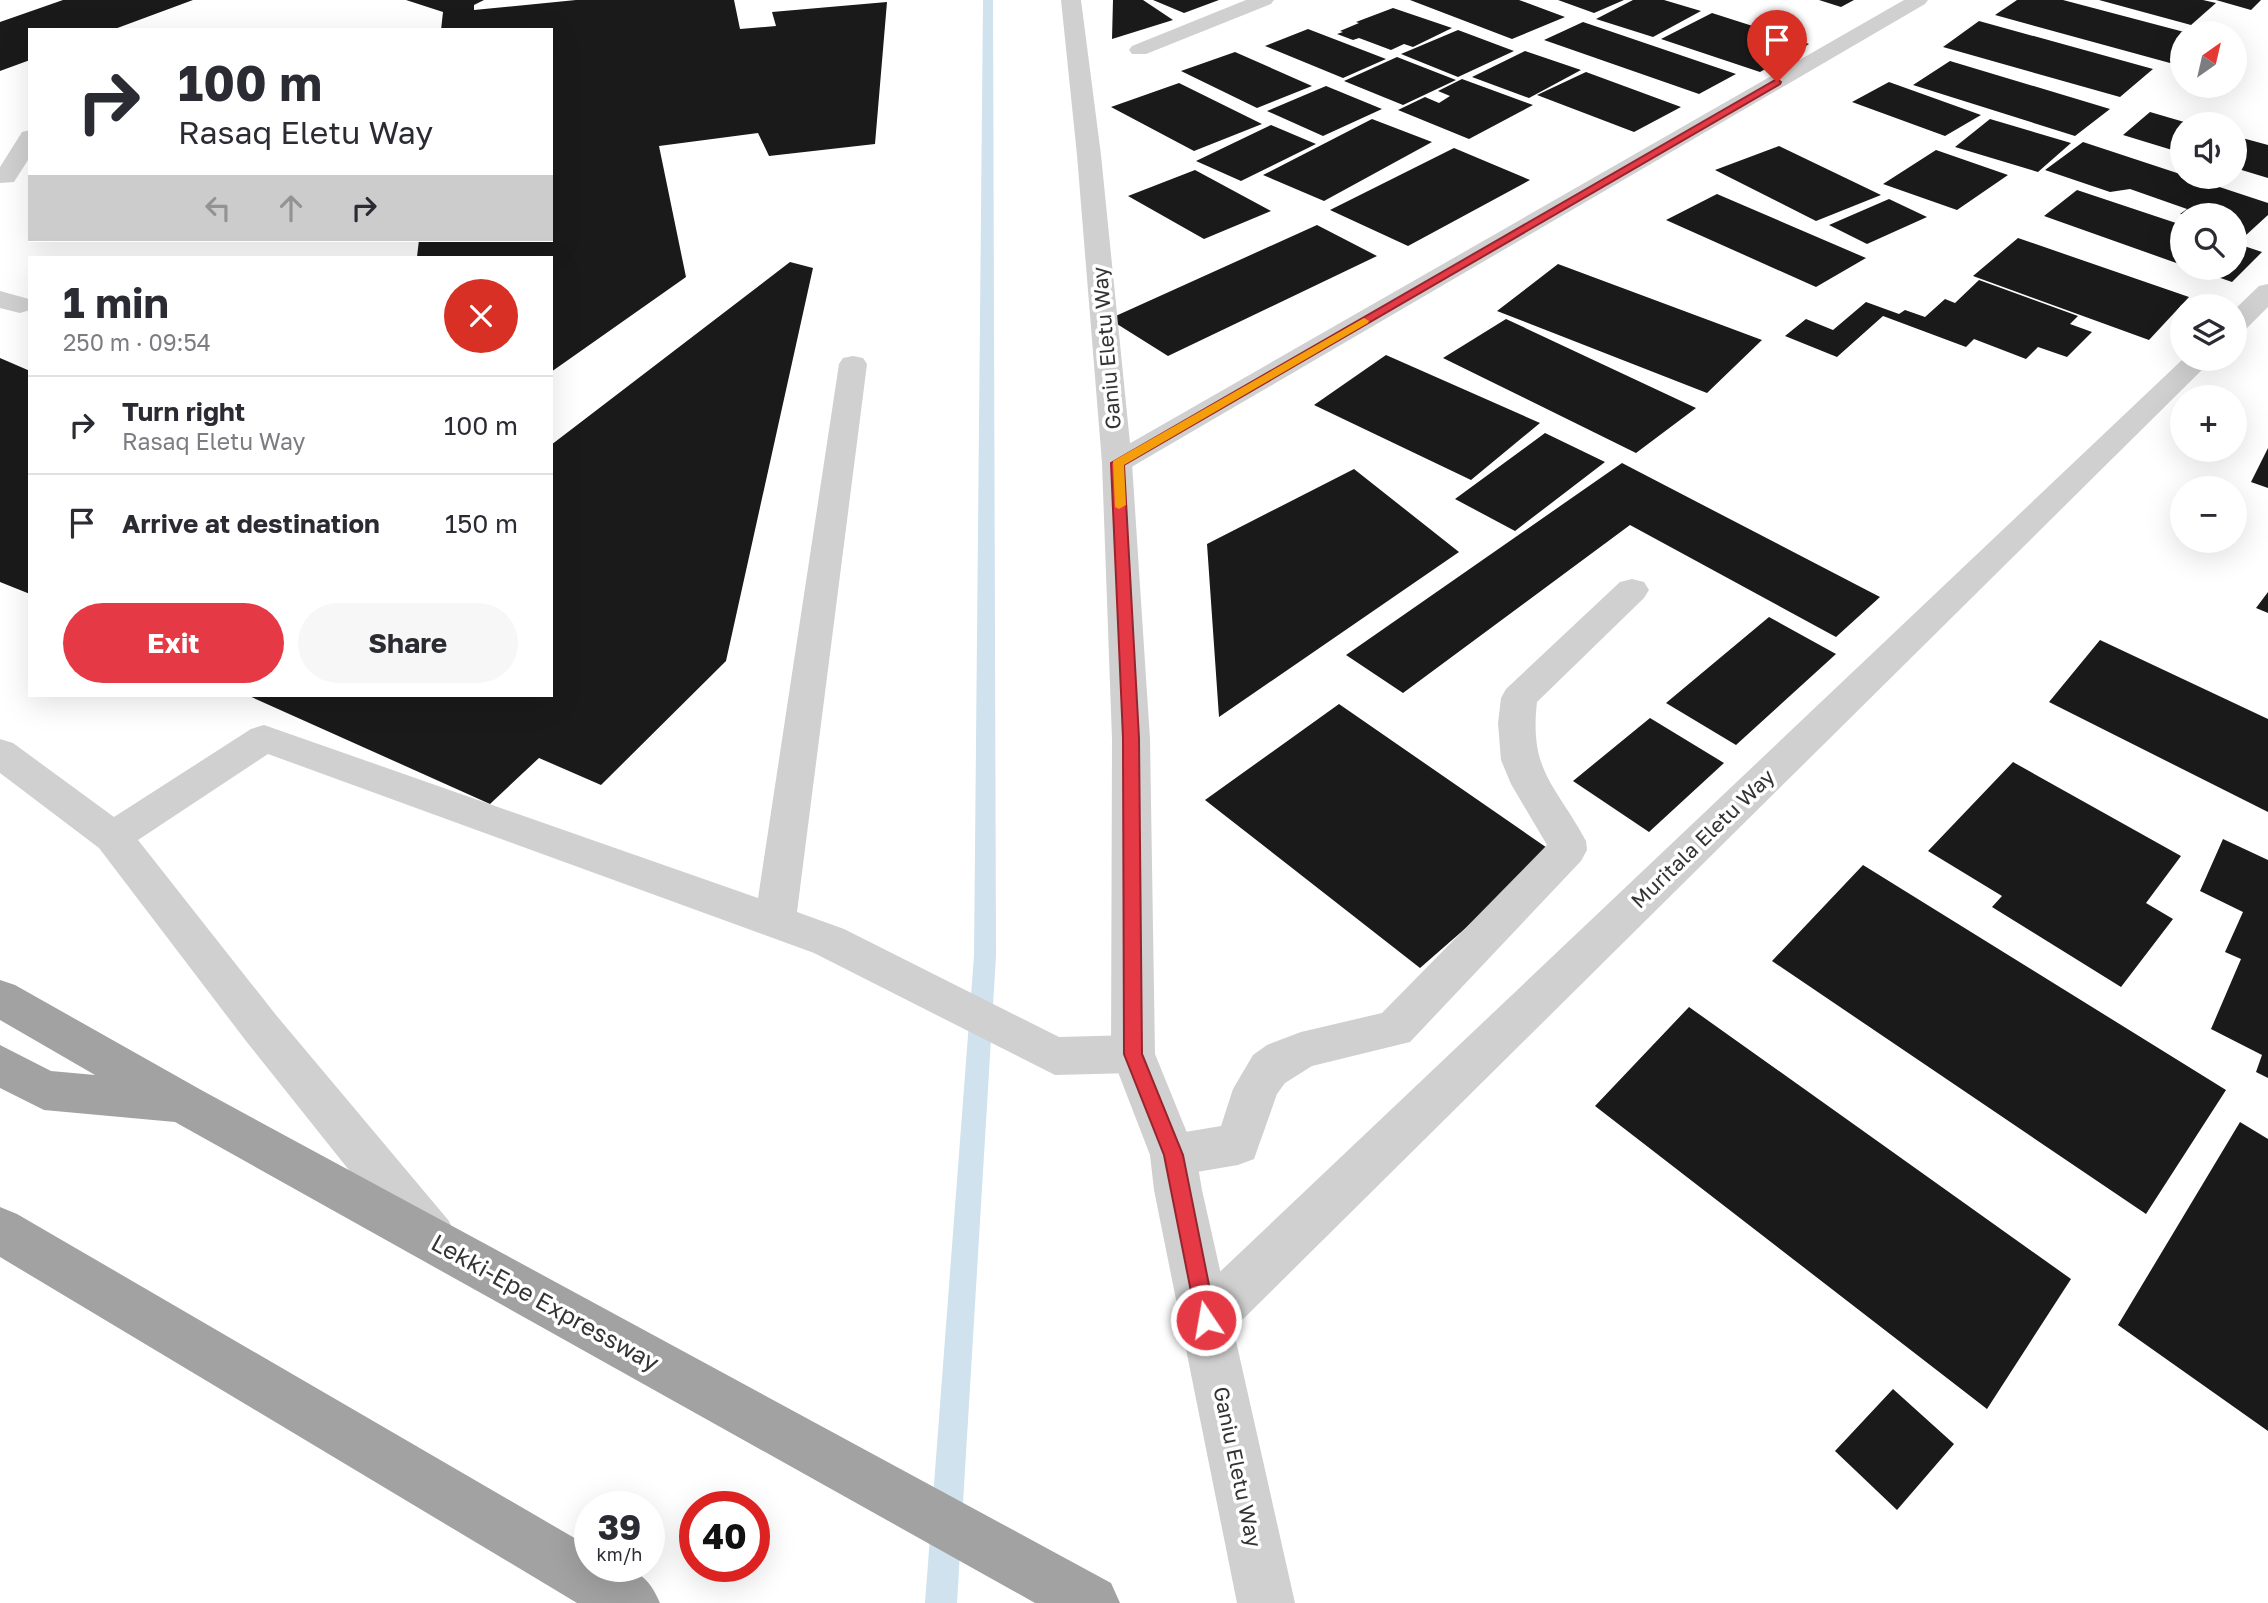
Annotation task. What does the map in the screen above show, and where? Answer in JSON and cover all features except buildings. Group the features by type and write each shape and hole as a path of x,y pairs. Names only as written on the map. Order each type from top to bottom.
{"highway":[{"name":"Lekki-Epe Expressway","path":"0,998 187,1105 1091,1603"},
{"path":"0,1065 44,1090 187,1105"},
{"path":"0,1230 631,1603"}],"street":[{"name":"Ganiu Eletu Way","path":"1071,0 1089,155 1117,463 1131,738 1133,1054 1173,1155 1266,1603"},
{"path":"1139,50 1264,0"},
{"path":"1117,463 1918,0"},
{"path":"6,177 28,140"},
{"path":"2247,312 2268,292"},
{"path":"775,921 853,364"},
{"name":"Muritala Eletu Way","path":"1206,1320 2187,371"},
{"path":"1173,1155 1238,1144 1259,1081 1285,1056 1321,1043 1362,1038 1395,1029 1567,850 1566,841 1528,780 1517,751 1519,698 1632,590"},
{"path":"113,837 264,738 829,941 1055,1056 1133,1054"},
{"path":"0,753 113,837 261,1028 436,1243"}],"waterway":[{"path":"941,1603 985,956 988,0"}],"slow traffic":[{"path":"1119,505 1117,463 1364,321"}],"route":[{"path":"1206,1320 1173,1155 1133,1054 1131,738 1117,463 1777,82"}]}
